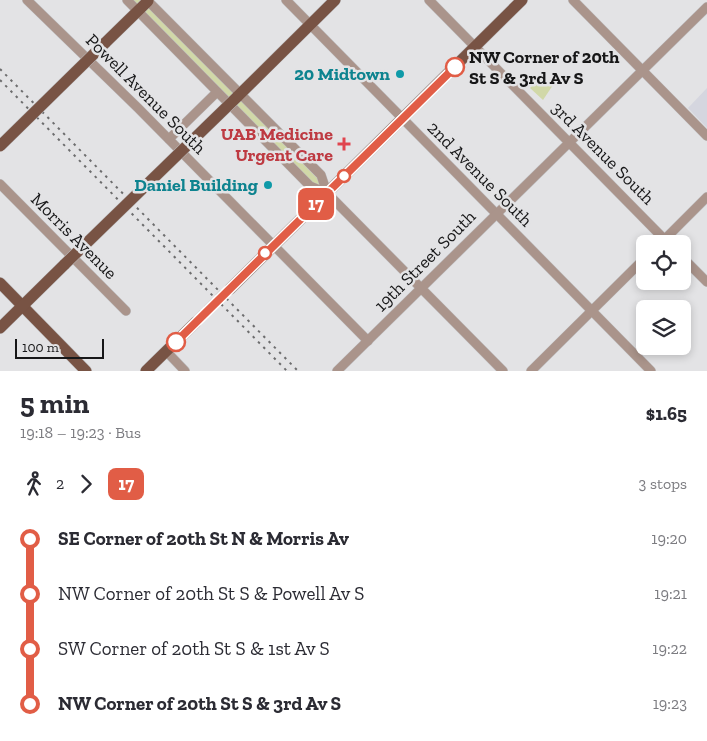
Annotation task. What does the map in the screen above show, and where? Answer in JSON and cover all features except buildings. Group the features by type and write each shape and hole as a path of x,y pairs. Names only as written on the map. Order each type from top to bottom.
{"main road":[{"path":"0,146 148,0"},
{"path":"0,328 335,0"},
{"path":"230,289 522,0"},
{"path":"0,284 86,371"},
{"path":"146,371 196,322"}],"street":[{"name":"Powell Avenue South","path":"27,0 169,139 368,341"},
{"path":"127,0 310,186 327,193 503,371"},
{"path":"148,0 238,95 321,175 327,193"},
{"name":"2nd Avenue South","path":"286,0 651,371"},
{"name":"3rd Avenue South","path":"429,0 657,235"},
{"path":"574,0 644,69 707,136"},
{"name":"19th Street South","path":"337,371 707,7"},
{"path":"151,24 152,16 162,15"},
{"path":"169,139 217,92"},
{"name":"Morris Avenue","path":"0,184 126,311"},
{"path":"671,235 707,197"},
{"path":"691,266 707,282"},
{"path":"531,371 636,267"},
{"path":"166,352 185,371"}],"shaded area":[{"path":"707,88 707,128 688,108"}],"green space":[{"path":"131,0 142,0 317,178 320,185 312,184"},
{"path":"542,75 553,85 543,100 530,88"}],"tunnel":[{"path":"196,322 224,294"}],"railway":[{"path":"0,69 298,371"},
{"path":"0,80 287,371"}],"bus line":[{"name":"17","path":"176,342 455,67"}],"place":[{"name":"NW Corner of 20th St S & 3rd Av S","path":"455,67"},
{"name":"20 Midtown","path":"400,74"},
{"name":"UAB Medicine Urgent Care","path":"344,144"},
{"name":"Daniel Building","path":"268,185"}]}
